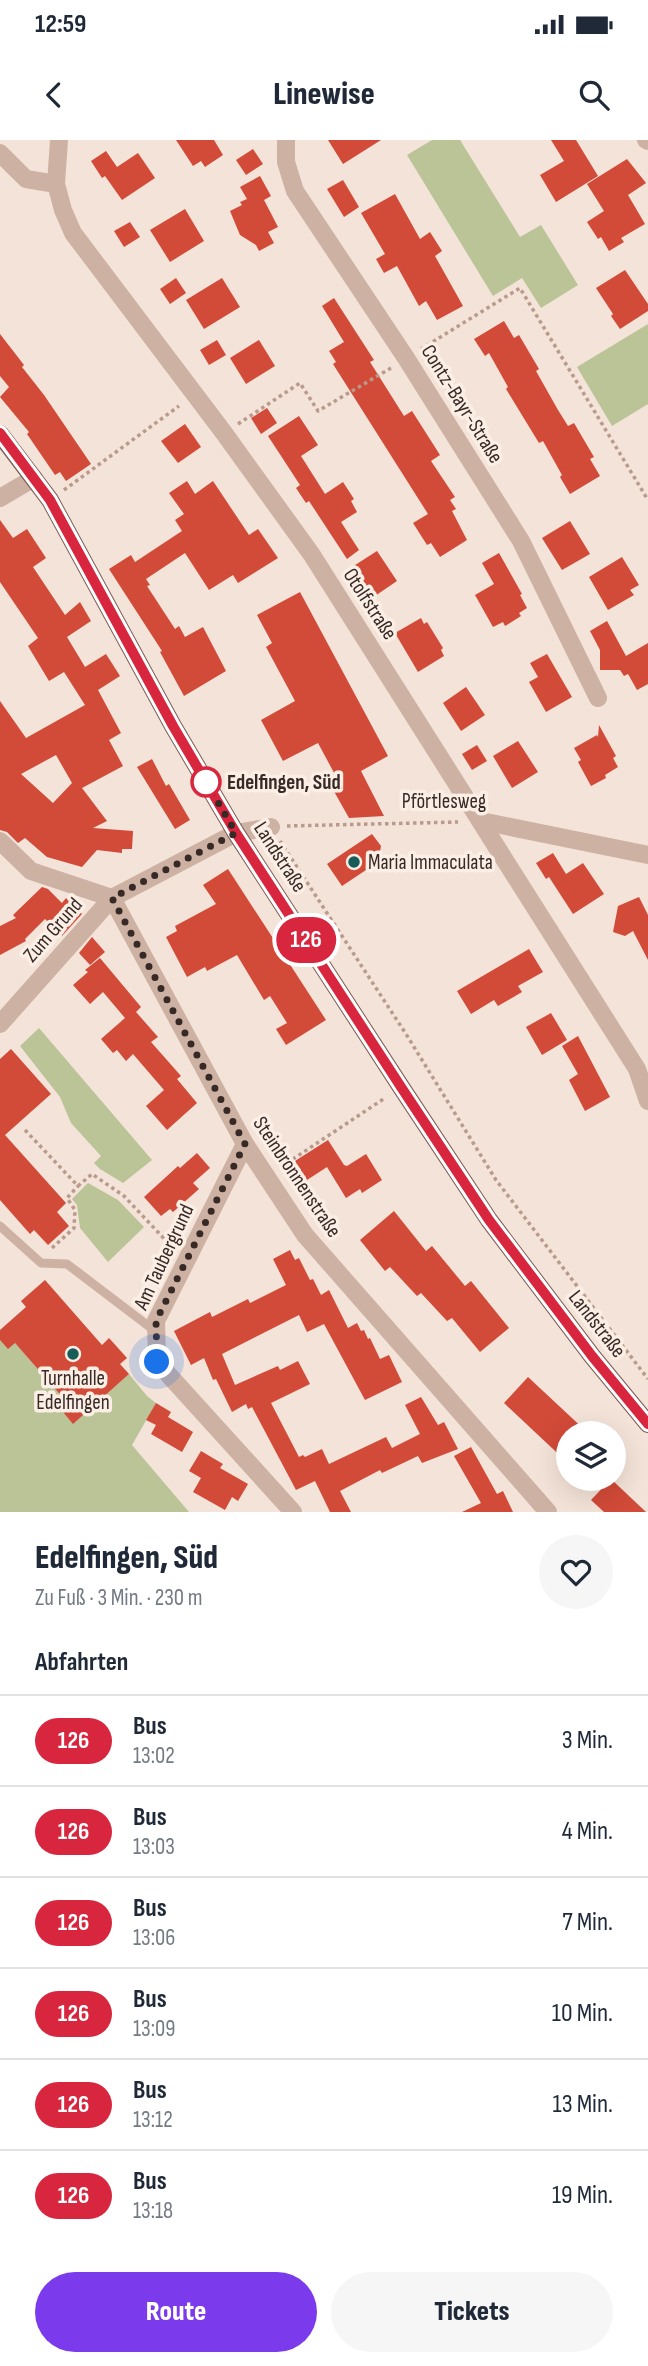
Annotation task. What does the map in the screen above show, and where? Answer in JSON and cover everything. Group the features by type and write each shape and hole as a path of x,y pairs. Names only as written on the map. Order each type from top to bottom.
{"main road":[{"name":"Landstraße","path":"0,433 50,500 173,726 236,833 401,1087 489,1220 592,1356 648,1424"}],"street":[{"name":"Otolfstraße","path":"59,140 56,184 73,233 312,555 637,1069 648,1101"},
{"name":"Contz-Bayr-Straße","path":"286,140 286,162 295,191 406,359 521,541 598,698"},
{"path":"0,153 26,179 56,184"},
{"path":"0,498 34,478"},
{"name":"Pförtlesweg","path":"481,821 648,855"},
{"path":"0,841 31,871 112,898 236,833 271,827"},
{"name":"Zum Grund","path":"0,1024 112,898"},
{"name":"Steinbronnenstraße","path":"112,898 245,1144 305,1235 548,1512"},
{"name":"Am Taubergrund","path":"245,1144 156,1321 157,1362 293,1512"}],"lane":[{"path":"0,1226 39,1261 67,1264 156,1332"}],"path":[{"path":"224,433 299,383 318,411 520,288 648,500"},
{"path":"50,500 195,395"},
{"name":"Pförtlesweg","path":"271,827 481,821"},
{"path":"271,827 406,1034 496,1180 648,1379"},
{"path":"267,1176 401,1087"},
{"path":"25,1129 78,1186"},
{"path":"39,1261 74,1228 75,1210 67,1198 92,1174 124,1196 186,1262"}],"green space":[{"path":"432,140 460,140 520,237 541,225 578,285 541,308 522,278 493,296 407,155"},
{"path":"648,324 648,404 612,426 577,367"},
{"path":"39,1028 152,1160 123,1183 94,1163 101,1156 71,1123 60,1097 20,1046"},
{"path":"88,1183 118,1200 144,1227 108,1262 80,1228 77,1205 72,1199"},
{"path":"0,1340 15,1343 64,1399 57,1406 73,1423 129,1374 156,1403 132,1445 189,1512 0,1512"}],"building":[{"path":"176,140 214,140 223,155 205,167 201,161 193,166"},
{"path":"328,140 381,140 343,164"},
{"path":"551,140 576,140 598,176 556,202 540,175 564,161"},
{"path":"253,149 263,164 246,175 236,160"},
{"path":"106,151 117,167 138,153 155,178 122,200 91,161"},
{"path":"627,159 646,183 628,195 645,224 621,238 624,242 609,251 587,222 604,211 587,184"},
{"path":"260,176 271,196 264,200 278,227 268,232 274,243 259,251 256,245 240,235 230,211 247,199 240,187"},
{"path":"343,180 359,207 344,217 327,189"},
{"path":"395,194 420,239 430,232 442,251 435,256 463,306 437,320 426,301 419,306 397,266 384,273 376,259 385,254 361,213"},
{"path":"185,209 204,241 170,262 150,230"},
{"path":"130,222 140,237 124,247 114,231"},
{"path":"625,270 648,304 648,311 620,329 596,288"},
{"path":"176,278 186,293 170,304 160,289"},
{"path":"222,278 240,307 204,329 186,300"},
{"path":"334,298 374,360 370,362 404,416 412,411 440,455 431,461 455,497 450,500 456,509 452,511 467,540 440,557 431,543 427,545 413,523 428,514 333,364 336,362 329,351 344,342 322,306"},
{"path":"504,321 514,338 519,335 558,410 568,426 574,423 594,457 590,459 600,476 570,494 543,441 539,443 506,389 508,387 489,353 485,356 474,339"},
{"path":"0,334 91,464 66,481 60,472 55,475 27,434 29,432 0,397 9,387 0,376"},
{"path":"217,340 226,355 209,365 200,350"},
{"path":"259,340 275,366 246,384 230,358"},
{"path":"267,408 277,423 261,434 251,418"},
{"path":"299,416 318,445 301,456 325,494 343,482 354,499 351,501 357,512 341,522 359,550 347,559 309,501 306,503 296,488 300,485 268,436"},
{"path":"185,424 201,447 178,463 161,441"},
{"path":"187,481 195,494 213,481 249,535 258,529 278,558 238,583 233,575 209,590 185,553 146,579 150,585 147,586 175,629 179,626 185,637 203,627 226,671 184,696 160,652 162,651 109,569 131,555 135,562 182,531 175,520 184,514 169,493"},
{"path":"0,520 13,538 27,529 46,558 33,567 65,615 80,602 91,621 67,637 85,667 106,654 120,676 98,690 121,733 109,740 123,766 82,788 107,821 93,828 133,831 132,849 122,849 122,853 97,850 82,867 47,857 25,838 18,843 7,832 0,830 0,701 26,738 85,705 64,672 49,681 28,646 38,638 0,582","holes":["56,755 72,783 53,803 21,774"]},
{"path":"570,521 590,554 562,570 542,538"},
{"path":"377,551 397,581 372,598 352,567"},
{"path":"499,553 527,608 519,613 521,616 505,626 503,622 493,627 475,595 494,584 482,563"},
{"path":"622,557 639,585 630,590 634,595 608,610 589,577"},
{"path":"300,592 388,756 361,771 384,816 349,818 331,786 339,782 318,743 283,761 261,720 295,701 266,647 272,643 257,615"},
{"path":"421,618 424,624 427,622 443,648 441,650 444,656 418,672 395,633"},
{"path":"607,621 626,656 648,643 648,684 637,690 628,674 624,676 620,670 600,670 600,650 590,631"},
{"path":"547,654 572,697 546,712 529,682 538,677 530,663"},
{"path":"466,687 485,715 461,731 443,703"},
{"path":"599,725 616,756 613,758 618,767 591,786 574,748 597,735 598,737"},
{"path":"518,741 538,772 512,788 493,756"},
{"path":"477,745 487,761 472,770 462,754"},
{"path":"152,759 166,786 169,784 190,820 175,829 137,767"},
{"name":"Maria Immaculata","path":"372,834 381,846 378,862 342,886 327,864"},
{"path":"553,853 566,874 583,863 604,894 573,914 549,877 546,879 536,863"},
{"path":"228,869 326,1020 286,1045 276,1029 287,1023 270,996 264,1000 237,955 207,971 205,967 187,977 166,937 177,931 175,926 216,904 203,885"},
{"path":"42,887 48,889 62,903 66,898 82,914 62,936 45,919 26,941 0,955 0,926 16,918 13,915"},
{"path":"639,897 648,915 648,960 633,931 625,936 613,932 618,906"},
{"path":"92,937 105,952 90,965 79,953"},
{"path":"529,949 543,972 518,986 522,992 498,1006 494,1000 471,1014 457,991"},
{"path":"100,958 141,1007 136,1012 158,1037 151,1042 181,1076 177,1079 197,1103 167,1130 146,1106 164,1090 133,1054 126,1061 117,1050 113,1053 101,1039 125,1018 103,992 90,1004 73,985 88,972 85,970"},
{"path":"551,1013 567,1040 542,1055 526,1027"},
{"path":"578,1036 610,1097 585,1111 569,1080 578,1074 562,1046"},
{"path":"11,1049 51,1094 5,1135 66,1203 57,1212 69,1226 48,1245 34,1230 30,1234 0,1200 0,1059"},
{"path":"328,1140 344,1165 347,1166 366,1154 382,1180 362,1193 360,1189 346,1198 327,1167 307,1180 295,1161"},
{"path":"197,1153 210,1168 193,1183 199,1189 173,1212 170,1209 161,1216 144,1197 178,1166 180,1168"},
{"path":"394,1211 426,1251 432,1246 465,1286 471,1281 509,1328 480,1352 452,1318 447,1321 421,1293 417,1296 390,1267 385,1271 360,1240"},
{"path":"290,1250 295,1260 299,1258 321,1295 329,1290 348,1328 357,1323 361,1331 364,1330 368,1339 370,1338 380,1359 389,1355 402,1382 365,1400 324,1324 307,1332 299,1315 222,1354 235,1385 278,1366 280,1370 298,1361 310,1384 271,1403 299,1457 322,1449 329,1464 386,1437 392,1448 420,1434 405,1405 421,1397 438,1425 444,1422 458,1449 422,1463 418,1456 382,1473 380,1470 340,1491 351,1512 330,1512 315,1481 296,1490 252,1407 248,1409 246,1404 232,1412 216,1379 213,1380 204,1358 191,1365 174,1331 210,1312 212,1317 248,1299 250,1303 286,1285 273,1259"},
{"name":"Turnhalle Edelfingen","path":"45,1280 102,1345 109,1338 127,1358 120,1364 129,1374 73,1424 57,1405 64,1399 15,1343 8,1349 0,1340 0,1330 26,1307 21,1301"},
{"path":"528,1377 575,1421 556,1421 556,1452 504,1403"},
{"path":"156,1403 171,1412 168,1417 193,1432 182,1452 151,1434 156,1425 146,1420"},
{"path":"471,1447 497,1494 503,1491 513,1512 462,1512 481,1503 454,1456"},
{"path":"201,1451 223,1464 220,1468 248,1484 238,1501 232,1497 225,1510 193,1492 201,1478 189,1471"},
{"path":"600,1491 624,1491 646,1512 604,1512 591,1500"}],"bus line":[{"name":"126","path":"0,433 50,500 173,726 236,833 401,1087 489,1220 592,1356 648,1424"}],"place":[{"name":"Edelfingen, Süd","path":"206,782"},
{"name":"Maria Immaculata","path":"354,862"},
{"name":"Turnhalle Edelfingen","path":"73,1354"}],"route":[{"path":"157,1362 156,1321 245,1144 112,898 236,833 206,782"}]}
